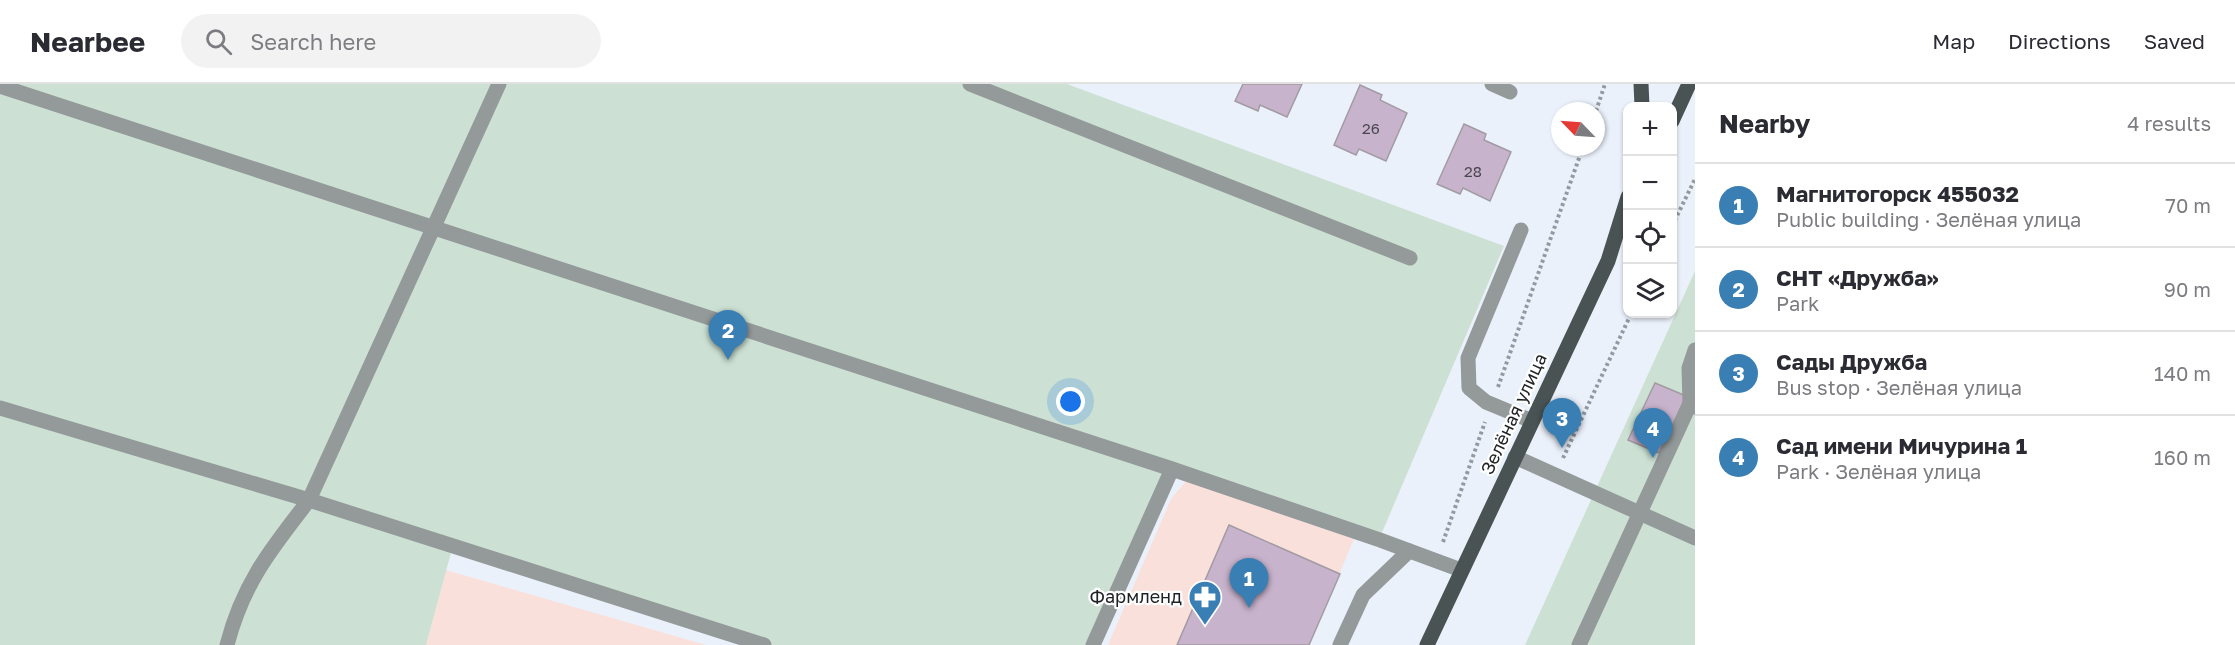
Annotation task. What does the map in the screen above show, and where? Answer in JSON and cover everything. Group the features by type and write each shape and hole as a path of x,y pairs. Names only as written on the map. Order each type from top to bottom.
{"main road":[{"path":"1641,84 1642,102"},
{"path":"1677,110 1689,84"},
{"name":"Зелёная улица","path":"1427,645 1608,261 1624,210"},
{"path":"1608,261 1623,230"}],"street":[{"path":"227,645 235,616 251,580 275,543 309,500 499,84"},
{"path":"970,84 1410,258"},
{"path":"1492,84 1510,92"},
{"path":"0,86 1172,469 1461,570"},
{"path":"1521,230 1468,358 1469,388 1491,404 1532,421"},
{"path":"1579,645 1692,406 1689,368 1695,350"},
{"path":"0,408 309,500 764,645"},
{"path":"1515,457 1695,538"},
{"path":"1093,645 1172,469"},
{"path":"1340,645 1363,595 1409,551"}],"path":[{"path":"1599,102 1605,84"},
{"path":"1436,561 1580,156"},
{"path":"1677,216 1695,179"},
{"path":"1555,475 1629,318"}],"shaded area":[{"path":"1186,481 1354,539 1309,645 1108,645 1171,499"},
{"path":"446,570 706,645 426,645"}],"green space":[{"path":"0,84 1067,84 1504,246 1381,535 1176,473 1097,645 752,645 452,549 426,645 0,645"},
{"path":"1695,271 1695,645 1525,645 1674,318 1677,318 1677,311"}],"building":[{"path":"1243,84 1302,84 1287,117 1260,105 1258,111 1235,101"},
{"path":"1360,85 1382,95 1380,100 1407,113 1386,161 1359,149 1356,155 1334,145"},
{"path":"1464,124 1486,134 1484,140 1511,152 1490,201 1463,188 1460,194 1437,184"},
{"path":"1655,383 1686,396 1659,453 1628,440"},
{"path":"1229,525 1340,574 1309,645 1177,645"}],"place":[{"name":"СНТ «Дружба»","path":"728,360"},
{"name":"Сады Дружба","path":"1562,448"},
{"name":"Сад имени Мичурина 1","path":"1653,458"},
{"name":"Магнитогорск 455032","path":"1249,608"},
{"name":"Фармленд","path":"1205,626"}]}
